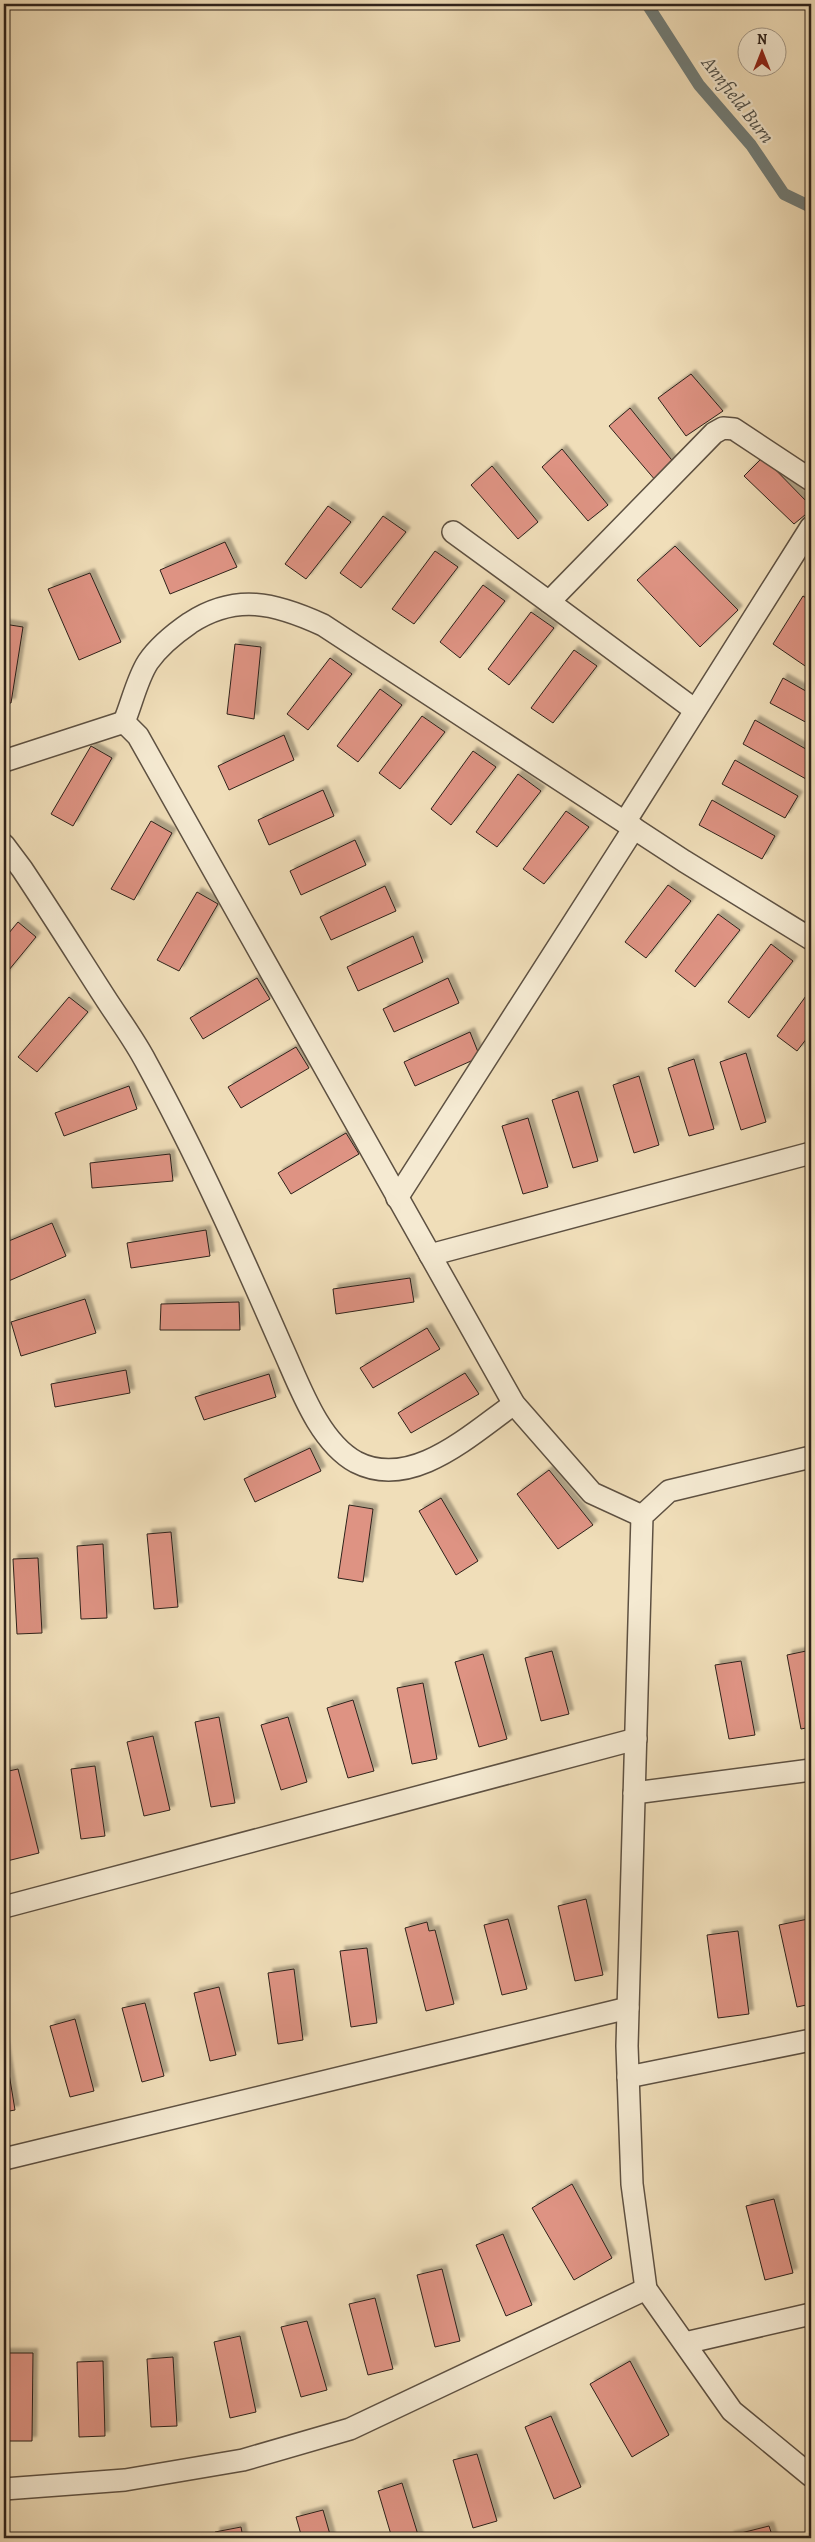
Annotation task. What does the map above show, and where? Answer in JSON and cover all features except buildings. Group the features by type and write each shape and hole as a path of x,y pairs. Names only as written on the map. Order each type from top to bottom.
{"lane":[{"path":"549,602 714,433 723,428 734,429 811,480"},
{"path":"398,1198 629,825 696,710 811,527"},
{"path":"453,532 696,710"},
{"path":"124,722 148,662 171,636 206,613 234,604 263,604 294,612 323,625 629,825 811,939"},
{"path":"4,761 124,722"},
{"path":"124,722 138,736 514,1404 592,1493 642,1516"},
{"path":"4,845 22,869 146,1060 222,1210 300,1388 322,1429 355,1461 375,1469 396,1471 423,1463 449,1449 514,1404"},
{"path":"430,1255 811,1153"},
{"path":"811,1457 670,1491 642,1516 628,2008 628,2078 632,2184 646,2289 732,2411 811,2476"},
{"path":"4,1907 636,1739"},
{"path":"634,1793 811,1770"},
{"path":"4,2159 628,2008"},
{"path":"628,2078 811,2040"},
{"path":"4,2489 125,2480 243,2460 350,2429 646,2289"},
{"path":"685,2343 811,2314"}],"waterway":[{"name":"Annfield Burn","path":"647,4 699,85 751,145 784,194 811,207"}]}
